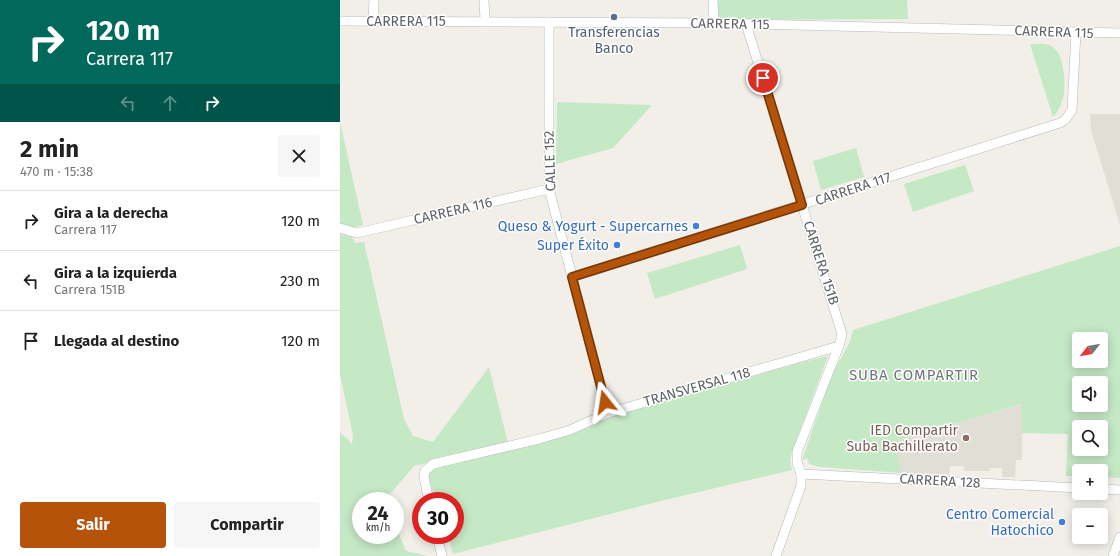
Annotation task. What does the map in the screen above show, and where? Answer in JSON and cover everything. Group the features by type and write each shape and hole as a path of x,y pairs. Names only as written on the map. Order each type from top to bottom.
{"street":[{"path":"372,21 374,0"},
{"path":"484,0 486,21"},
{"path":"713,0 714,23"},
{"name":"CARRERA 115","path":"340,21 714,23 1120,33"},
{"name":"CALLE 152","path":"549,22 549,189 608,413"},
{"name":"CARRERA 151B","path":"746,24 841,326 842,334 840,344"},
{"name":"CARRERA 117","path":"572,277 1055,125 1065,120 1072,110 1076,32"},
{"name":"CARRERA 116","path":"340,228 357,233 549,189"},
{"path":"776,556 801,486 801,474 797,462 797,452 840,344"},
{"name":"TRANSVERSAL 118","path":"427,492 424,477 425,471 433,464 539,439 570,430 608,413 840,344"},
{"name":"CARRERA 128","path":"801,474 1072,488"},
{"path":"1108,489 1120,490"},
{"path":"1113,556 1120,537"},
{"path":"439,544 442,556"}],"shaded area":[{"path":"1090,114 1120,114 1120,225 1091,130"},
{"name":"IED Compartir Suba Bachillerato","path":"1023,404 1022,460 1016,460 1015,477 1002,477 1002,468 990,468 989,471 964,471 964,466 950,466 949,476 902,473 893,442"}],"green space":[{"path":"717,0 907,0 908,19 718,20"},
{"path":"1030,44 1049,45 1058,52 1060,58 1064,72 1064,92 1060,106 1053,117"},
{"path":"557,102 652,105 613,148 556,164"},
{"path":"340,122 363,225 351,228 340,224"},
{"path":"856,148 864,177 821,190 813,161"},
{"path":"965,165 974,191 913,212 904,184"},
{"path":"340,234 352,237 355,243 364,242 404,419 413,436 433,442 489,367 508,443 414,466 392,492 352,492 352,544 403,544 406,551 427,556 340,556 340,433 348,439 352,445 353,435 340,374"},
{"path":"740,245 747,269 655,299 647,273"},
{"path":"1120,246 1120,478 1108,477 1108,464 1072,464 1072,476 1066,476 1068,434 1022,433 1022,404 893,442 902,473 820,467 809,464 807,458 802,460 832,374 850,342 853,330"},
{"path":"828,356 792,452 790,460 792,470 665,500 453,554 450,544 464,544 464,492 434,492 428,476 432,468 550,441 587,428 611,417"}],"place":[{"name":"Transferencias Banco","path":"614,17"},
{"name":"Queso & Yogurt - Supercarnes","path":"696,226"},
{"name":"Super Éxito","path":"617,245"},
{"name":"IED Compartir Suba Bachillerato","path":"966,438"},
{"name":"Centro Comercial Hatochico","path":"1062,522"}],"district":[{"name":"SUBA COMPARTIR","path":"914,375"}],"route":[{"path":"605,402 572,277 802,205 763,78"}]}
